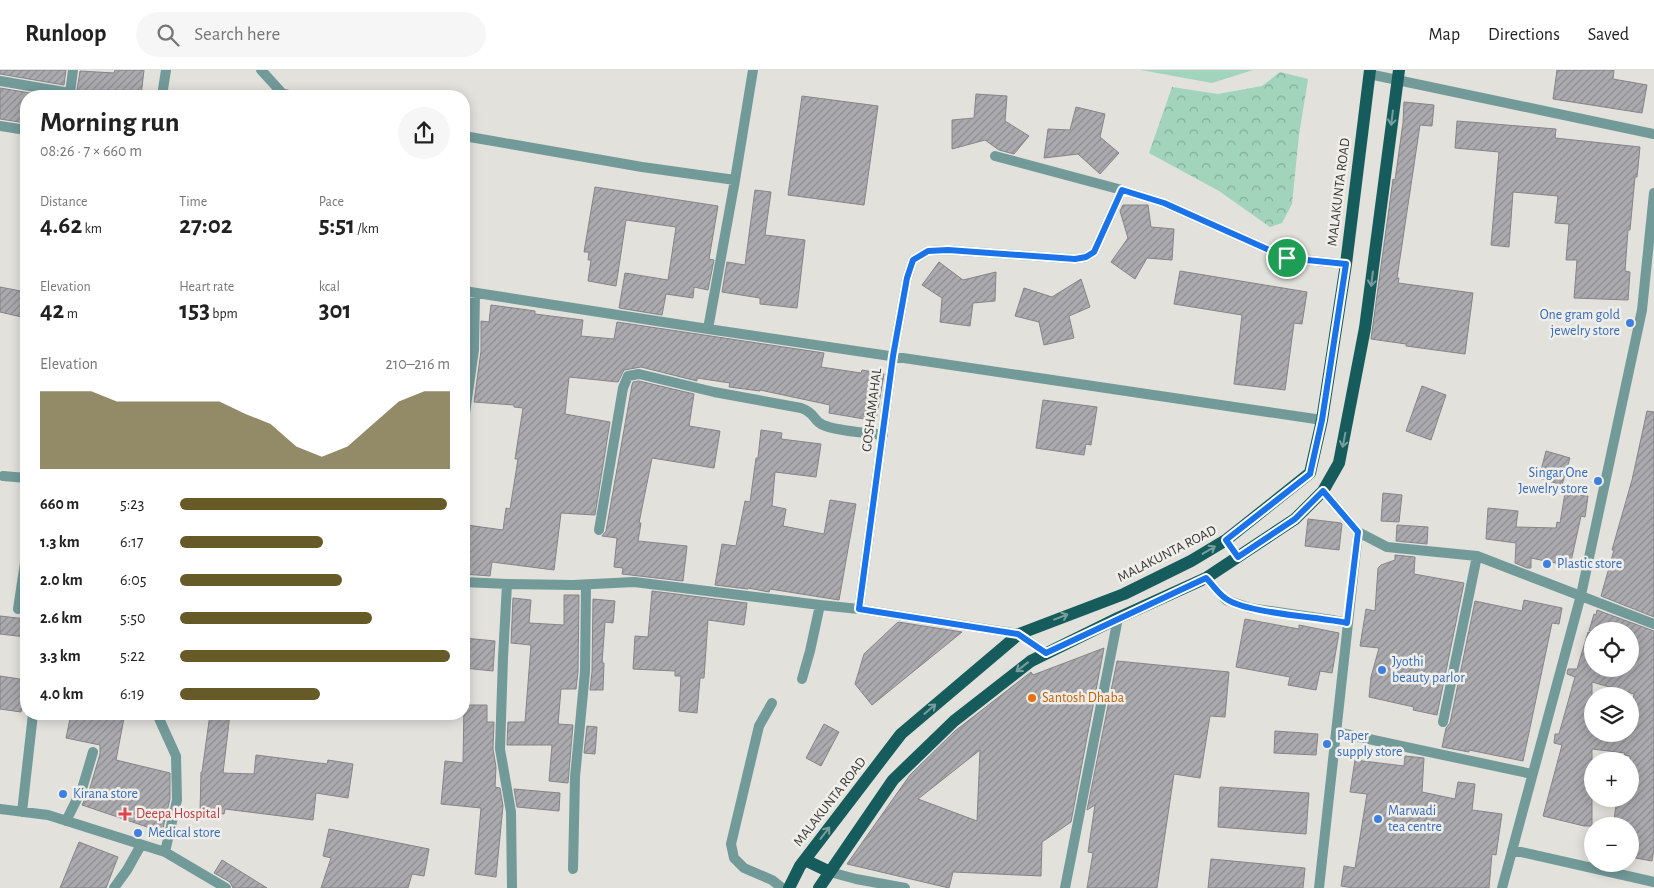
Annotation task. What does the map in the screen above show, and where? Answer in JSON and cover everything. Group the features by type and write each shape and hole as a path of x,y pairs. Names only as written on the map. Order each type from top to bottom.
{"main road":[{"name":"MALAKUNTA ROAD","path":"789,888 805,860 901,734 1018,634 1124,594 1191,561 1226,540 1310,474 1322,420 1346,264 1369,72"},
{"path":"820,888 892,780 954,721 1030,661 1206,578 1295,519 1323,491 1340,463 1365,328 1398,75"},
{"path":"1226,540 1238,557"},
{"path":"805,860 830,872"}],"street":[{"path":"71,90 74,70"},
{"path":"163,90 166,70"},
{"path":"261,70 279,90"},
{"path":"708,329 753,70"},
{"path":"1369,72 1398,75 1654,134"},
{"path":"0,81 52,90"},
{"path":"0,126 20,129"},
{"path":"470,137 642,167 735,180"},
{"path":"995,156 1164,203 1287,258 1346,264"},
{"name":"GOSHAMAHAL","path":"859,609 893,356 907,278 913,260 928,251 948,250 1075,259 1086,257 1094,252 1122,190"},
{"path":"1502,888 1581,595 1642,310 1654,193"},
{"path":"470,292 708,329 1322,420"},
{"path":"470,340 475,292"},
{"path":"599,530 623,388 628,376 633,374 714,392 801,408 809,411 818,422 831,428 883,435"},
{"path":"3,476 20,477"},
{"path":"1323,491 1358,532 1387,548 1477,556 1654,624"},
{"path":"1319,888 1358,532"},
{"path":"1443,722 1477,556"},
{"path":"1206,578 1226,600 1250,608 1347,623"},
{"path":"470,582 586,585 634,582 859,609 1018,634 1046,653"},
{"path":"508,584 500,750 511,812 512,888"},
{"path":"572,868 575,777 585,672 586,585"},
{"path":"18,609 20,596"},
{"path":"802,679 820,605"},
{"path":"1065,888 1118,618"},
{"path":"772,703 759,726 731,844 734,858 744,868 772,880 782,888"},
{"path":"22,812 32,720"},
{"path":"160,720 176,756 177,800 165,852"},
{"path":"1336,732 1532,774"},
{"path":"66,821 82,789 93,752"},
{"path":"0,810 48,815 165,852 226,888"},
{"path":"114,888 141,845"},
{"path":"1512,850 1654,882"},
{"path":"830,872 905,888"}],"green space":[{"path":"1141,70 1253,70 1212,83"},
{"path":"1280,72 1308,79 1299,135 1292,204 1282,223 1270,227 1219,191 1149,153 1172,87 1218,94 1262,86"}],"building":[{"path":"0,70 66,70 64,85 0,74"},
{"path":"115,70 144,70 142,90 77,90 80,71 114,73"},
{"path":"1557,70 1614,70 1613,79 1647,85 1642,113 1553,99"},
{"path":"0,88 20,91 20,122 0,119"},
{"path":"976,94 1007,96 1005,121 1029,136 1014,154 999,150 985,140 952,149 952,120 974,118"},
{"path":"802,96 878,106 864,205 788,195"},
{"path":"1404,102 1434,105 1432,126 1420,125 1397,278 1399,278 1398,283 1473,293 1465,354 1371,339 1393,179 1395,180 1403,123"},
{"path":"1076,107 1105,114 1100,137 1119,153 1100,174 1078,154 1044,158 1048,129 1070,130"},
{"path":"1457,121 1556,129 1555,138 1640,147 1630,230 1628,230 1625,271 1630,272 1628,300 1574,298 1577,260 1566,260 1569,224 1555,223 1558,196 1513,192 1509,247 1491,245 1499,152 1455,148"},
{"path":"595,187 718,206 709,259 714,260 708,290 694,287 693,298 666,294 662,315 619,308 625,273 668,280 676,227 626,220 616,286 588,281 591,260 588,260 589,252 584,252"},
{"path":"755,190 771,192 765,235 805,240 797,308 760,304 760,298 722,292 727,262 745,265"},
{"path":"1123,205 1148,205 1151,227 1174,229 1172,260 1147,258 1135,279 1111,262 1128,238 1120,211"},
{"path":"939,262 963,280 996,272 995,301 973,303 970,326 940,322 942,298 922,285"},
{"path":"1180,271 1307,292 1302,324 1294,323 1285,390 1234,384 1242,315 1174,304"},
{"path":"1081,279 1090,307 1069,316 1074,338 1044,345 1039,322 1015,316 1024,288 1052,297"},
{"path":"0,287 20,291 20,317 0,312"},
{"path":"491,305 535,311 535,314 583,320 581,336 614,339 617,322 824,353 821,367 861,373 862,370 884,374 876,421 829,413 830,405 760,390 729,387 730,383 697,378 697,381 641,367 624,370 618,382 569,377 565,414 610,422 595,515 561,513 554,570 492,562 490,576 470,574 470,525 503,530 506,508 510,509 518,459 515,459 523,408 514,407 514,405 474,402 481,351 481,321 489,322"},
{"path":"639,381 694,394 689,426 720,431 714,468 652,458 639,523 641,523 638,541 687,546 683,581 622,574 623,568 614,567 617,538 602,536 606,531 632,385 633,382"},
{"path":"1422,386 1446,395 1431,440 1406,431"},
{"path":"1043,400 1097,407 1091,445 1086,444 1084,455 1036,448"},
{"path":"1647,411 1654,412 1654,617 1601,596 1632,480"},
{"path":"761,430 782,433 781,439 821,444 816,477 775,472 772,506 786,509 783,526 824,534 830,500 856,504 839,600 770,589 769,592 715,585 722,544 736,546 745,501 750,502"},
{"path":"1546,451 1570,458 1562,485 1539,478"},
{"path":"1383,493 1402,495 1399,522 1381,521"},
{"path":"1565,493 1588,496 1585,517 1581,516 1570,566 1531,558 1531,568 1527,568 1515,563 1516,543 1486,539 1488,508 1518,511 1516,527 1556,528 1557,522 1560,523"},
{"path":"1308,519 1342,524 1339,550 1305,546"},
{"path":"1397,525 1428,527 1427,544 1396,541"},
{"path":"1395,555 1415,557 1414,574 1464,583 1437,715 1413,710 1414,707 1369,697 1371,677 1379,648 1360,646 1366,609 1375,611 1378,568 1395,560"},
{"path":"652,591 747,603 744,625 708,620 704,678 700,678 697,713 679,711 681,676 675,676 675,671 633,669 635,636 648,637"},
{"path":"564,595 579,595 576,689 561,689 558,724 573,725 568,783 549,781 552,745 507,745 508,722 525,722 531,645 511,643 513,598 531,600 529,623 564,625"},
{"path":"593,599 615,601 613,623 605,622 602,663 604,663 603,690 590,690"},
{"path":"1524,600 1562,608 1559,624 1552,623 1523,761 1469,750 1469,752 1442,747 1446,728 1450,723 1475,601 1522,611"},
{"path":"1597,610 1630,622 1592,622 1594,614 1596,615"},
{"path":"0,616 20,618 20,636 0,634"},
{"path":"1245,619 1299,629 1299,625 1339,633 1332,673 1320,671 1316,690 1288,685 1290,677 1236,667"},
{"path":"898,622 962,632 872,705 855,684 864,654"},
{"path":"1639,625 1654,631 1654,849 1652,861 1639,859 1639,817 1614,817 1616,807 1639,807 1639,752 1592,749 1592,752 1584,752 1584,807 1592,807 1592,817 1584,817 1584,826 1543,816 1562,745 1554,743 1555,734 1559,734 1575,677 1567,674 1568,669 1577,669 1584,645 1584,677 1639,677"},
{"path":"470,639 495,641 493,671 470,669"},
{"path":"1104,648 1071,822 1042,842 1041,876 953,872 949,888 847,864 910,775 955,731 1031,672 1033,675","holes":["980,750 977,821 918,799"]},
{"path":"1117,661 1229,672 1225,717 1210,716 1200,778 1174,774 1157,888 1087,888 1093,853 1088,852 1095,805 1087,810"},
{"path":"0,676 20,679 20,712 0,709"},
{"path":"470,705 487,705 487,722 494,722 495,787 500,788 503,806 496,877 475,874 481,808 441,804 445,761 463,763 464,720 470,720"},
{"path":"70,720 124,720 116,760 170,773 170,799 162,832 82,805 89,791 100,754 100,745 66,738"},
{"path":"209,720 229,720 223,773 254,774 256,755 327,764 328,760 353,764 348,798 316,793 313,820 225,809 224,814 200,812 202,772"},
{"path":"824,724 839,732 821,766 806,758"},
{"path":"587,726 597,727 595,754 584,753"},
{"path":"1275,731 1318,734 1316,755 1274,753"},
{"path":"1405,756 1424,758 1422,792 1455,799 1458,782 1475,784 1472,810 1502,814 1496,855 1492,854 1489,888 1353,888 1341,886 1344,866 1355,868 1367,794 1350,792 1355,760 1404,766"},
{"path":"1220,787 1309,793 1306,834 1218,827"},
{"path":"514,789 560,793 559,811 517,807"},
{"path":"329,829 429,849 424,876 412,874 408,888 321,888 331,858 323,856"},
{"path":"79,842 118,857 106,888 60,888"},
{"path":"1211,859 1305,868 1303,888 1208,888"},
{"path":"222,860 267,888 233,888 230,882 214,873"}],"place":[{"name":"One gram gold jewelry store","path":"1630,323"},
{"name":"Singar One Jewelry store","path":"1598,481"},
{"name":"Plastic store","path":"1547,564"},
{"name":"Jyothi beauty parlor","path":"1382,670"},
{"name":"Santosh Dhaba","path":"1032,698"},
{"name":"Paper supply store","path":"1327,744"},
{"name":"Kirana store","path":"63,794"},
{"name":"Deepa Hospital","path":"125,814"},
{"name":"Marwadi tea centre","path":"1378,819"},
{"name":"Medical store","path":"138,833"}],"route":[{"path":"1122,190 1164,203 1287,258 1346,264 1322,420 1310,474 1226,540 1238,557 1295,519 1323,491 1358,532 1347,623 1250,608 1226,600 1206,578 1046,653 1018,634 859,609 893,356 907,278 913,260 928,251 948,250 1075,259 1086,257 1094,252 1122,190"}]}
